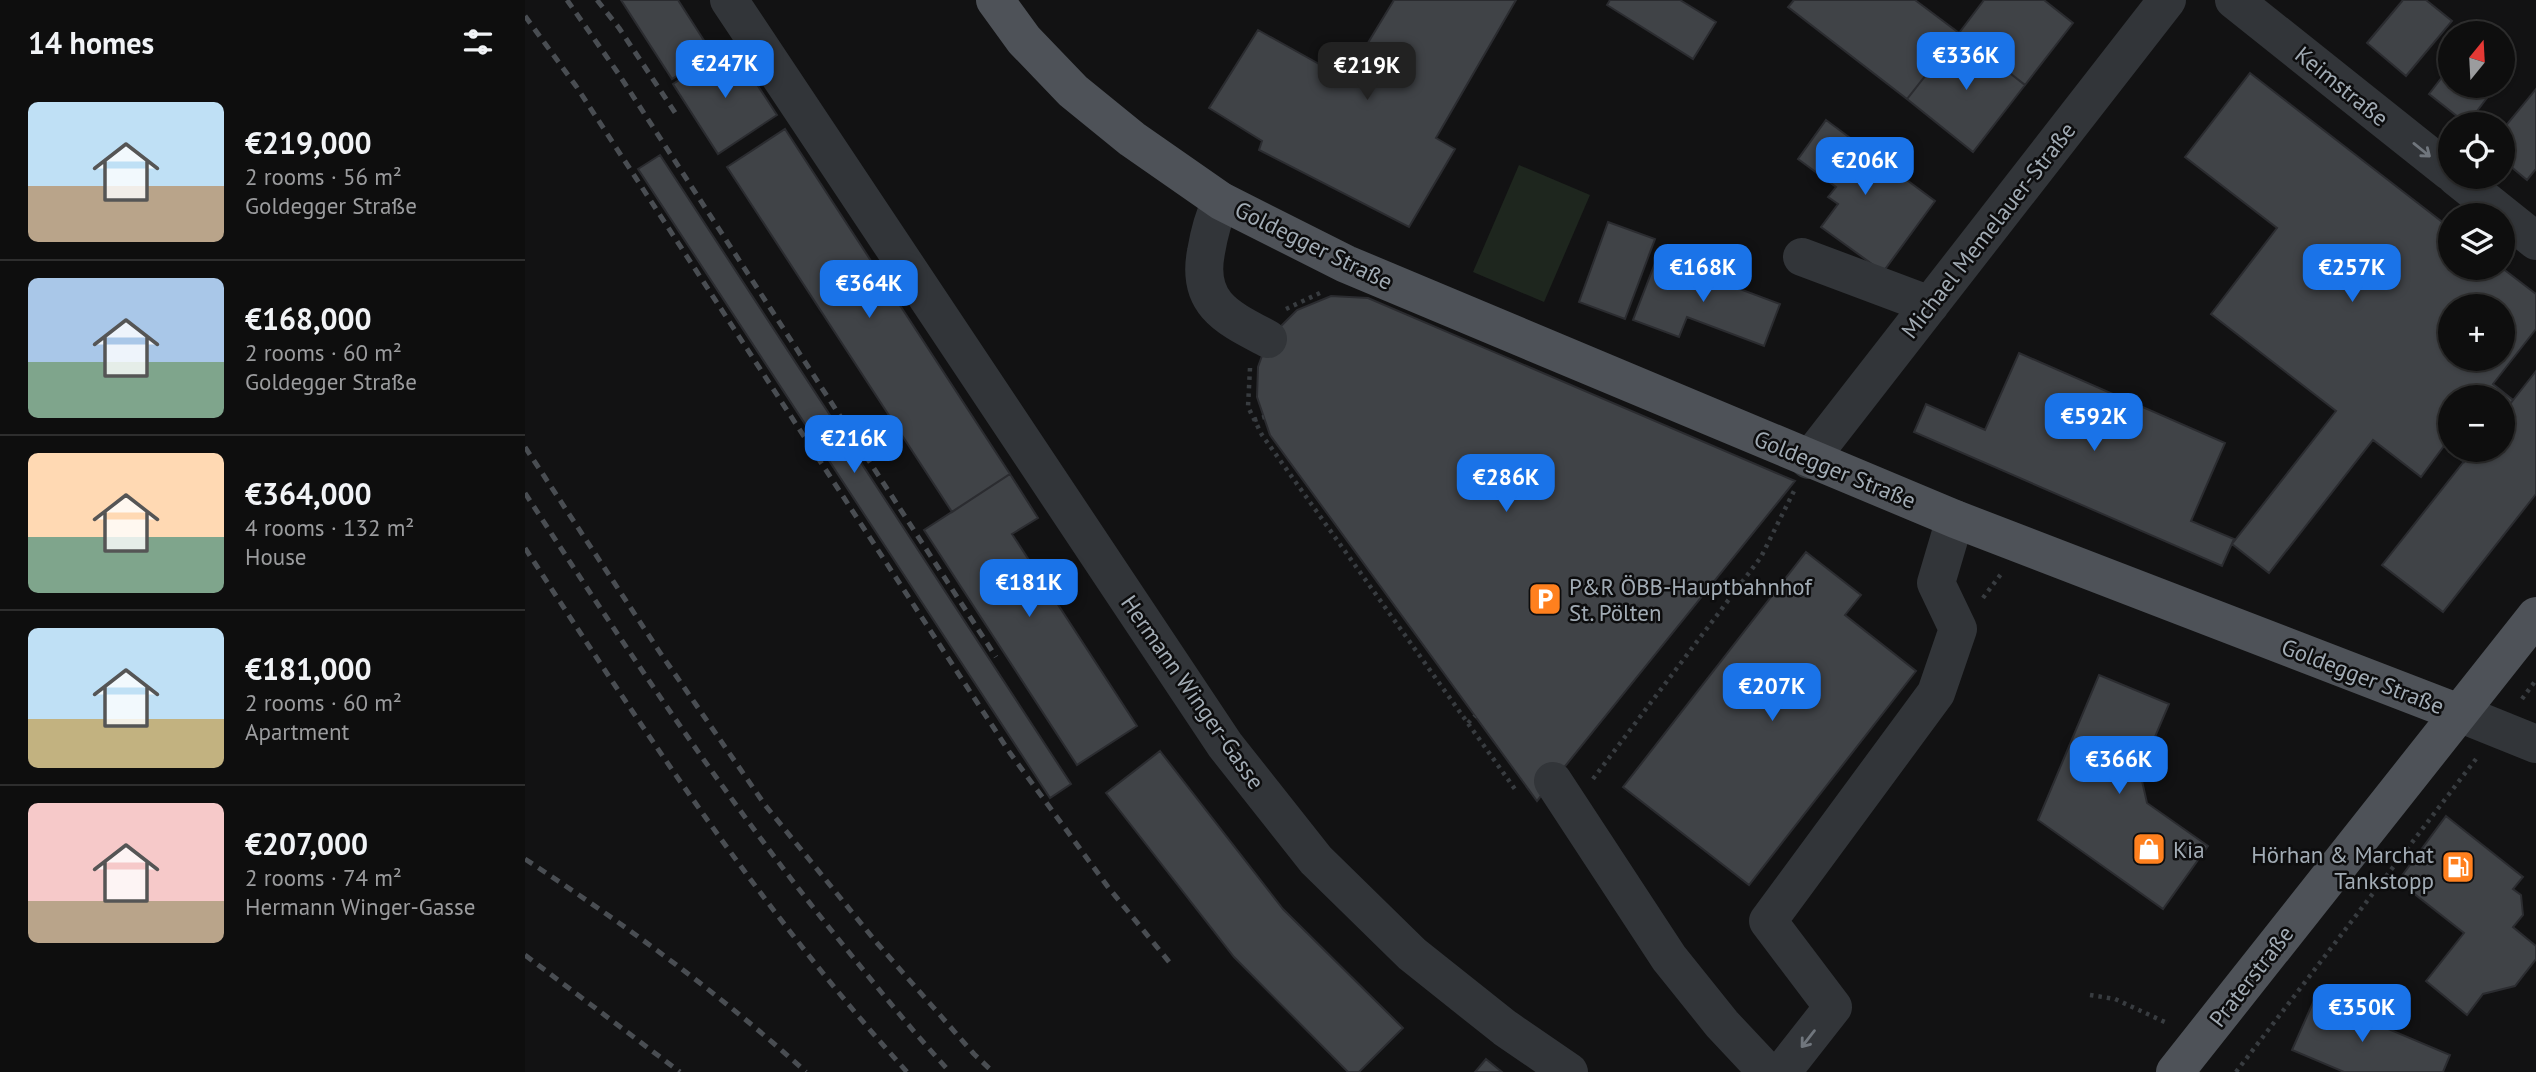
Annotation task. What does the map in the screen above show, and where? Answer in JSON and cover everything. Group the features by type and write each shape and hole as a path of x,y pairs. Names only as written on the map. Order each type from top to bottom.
{"main road":[{"name":"Goldegger Straße","path":"995,0 1024,40 1073,91 1132,139 1221,201 1346,264 1955,519 2459,713"},
{"name":"Praterstraße","path":"2175,1072 2536,616"}],"street":[{"name":"Hermann Winger-Gasse","path":"729,0 1225,745 1316,860 1412,954 1505,1028 1569,1072"},
{"name":"Michael Memelauer-Straße","path":"1809,460 2167,0"},
{"name":"Keimstraße","path":"2234,0 2438,162"},
{"path":"2471,189 2536,241"},
{"name":"Goldegger Straße","path":"1221,201 1211,224 1202,274 1205,286 1213,302 1236,321 1264,337"},
{"path":"1802,257 1930,304"},
{"path":"1782,1072 1833,1007 1768,921 1936,693 1958,629 1936,583 1955,519"},
{"path":"2459,713 2536,744"},
{"path":"1549,795 1669,958 1722,1024 1767,1072"}],"path":[{"path":"1346,264 1335,288 1292,305 1273,319 1253,355 1248,407 1254,420 1468,723 1549,795 1761,557 1809,460"},
{"path":"1254,420 1264,417"},
{"path":"1958,629 2023,546"},
{"path":"2236,1072 2536,680"},
{"path":"1468,723 1475,716"},
{"path":"2089,995 2115,999 2162,1022 2206,1033"}],"shaded area":[{"path":"1519,165 1590,195 1544,302 1473,272"}],"building":[{"path":"621,0 678,0 712,53 672,79"},
{"path":"1394,0 1516,0 1436,138 1455,149 1409,227 1259,150 1262,141 1209,108 1258,30 1346,79"},
{"path":"1610,0 1680,0 1716,22 1693,59 1607,5"},
{"path":"1794,0 1915,0 1959,33 1907,99 1788,7"},
{"path":"1984,0 2044,0 2073,23 2025,85 1959,33"},
{"path":"2403,0 2426,0 2452,21 2438,21 2438,38 2406,76 2367,43"},
{"path":"1959,33 2025,85 1973,152 1907,99"},
{"path":"732,46 777,115 718,154 673,84"},
{"path":"2250,73 2438,219 2438,280 2515,278 2536,294 2536,329 2515,356 2515,294 2438,294 2438,371 2503,371 2494,385 2438,385 2438,454 2421,477 2373,440 2269,573 2232,544 2336,411 2211,314 2277,228 2185,157"},
{"path":"2438,82 2438,98 2487,98 2476,112 2452,112 2429,94"},
{"path":"2536,89 2536,169 2527,180 2515,170 2515,114"},
{"path":"1826,120 1935,201 1883,272 1821,227 1838,204 1828,197 1836,187 1798,159"},
{"path":"785,129 1010,474 952,512 727,167"},
{"path":"660,155 1071,784 1050,798 638,169"},
{"path":"1608,222 1655,239 1625,319 1579,302"},
{"path":"1657,258 1780,304 1764,346 1687,317 1679,337 1633,320"},
{"name":"P&R ÖBB-Hauptbahnhof St. Pölten","path":"1331,296 1368,298 1795,481 1537,801 1270,435 1257,397 1258,367 1268,339 1297,310"},
{"path":"2019,353 2225,443 2191,521 2234,539 2222,566 1914,432 1926,404 1985,430"},
{"path":"2536,371 2536,494 2443,612 2382,565 2464,462 2515,462 2515,398"},
{"path":"1010,474 1038,518 1012,534 1137,726 1077,765 924,530"},
{"path":"1806,552 1861,595 1845,615 1916,671 1749,885 1623,787"},
{"path":"2099,675 2169,704 2140,772 2147,803 2208,846 2163,909 2038,820"},
{"path":"1160,751 1283,909 1403,1028 1359,1072 1348,1072 1234,957 1106,793"},
{"path":"2446,816 2523,877 2513,889 2521,895 2523,915 2513,927 2536,946 2536,959 2515,986 2483,994 2467,1015 2426,981 2464,933 2398,881"},
{"path":"2315,998 2450,1055 2443,1072 2344,1072 2292,1050"},
{"path":"1486,1059 1502,1072 1475,1072"}],"railway":[{"path":"567,0 618,73 996,657"},
{"path":"597,0 619,28 678,117"},
{"path":"525,16 576,86 1010,753 1108,887 1170,963"},
{"path":"525,447 659,651 765,805 877,943 993,1072"},
{"path":"525,493 641,669 762,840 873,982 950,1072"},
{"path":"525,548 706,818 803,948 907,1072"},
{"path":"525,859 670,960 739,1014 806,1072"},
{"path":"525,955 680,1072"}],"place":[{"name":"P&R ÖBB-Hauptbahnhof St. Pölten","path":"1545,599"},
{"name":"Kia","path":"2149,849"},
{"name":"Hörhan & Marchat Tankstopp","path":"2458,867"}]}
